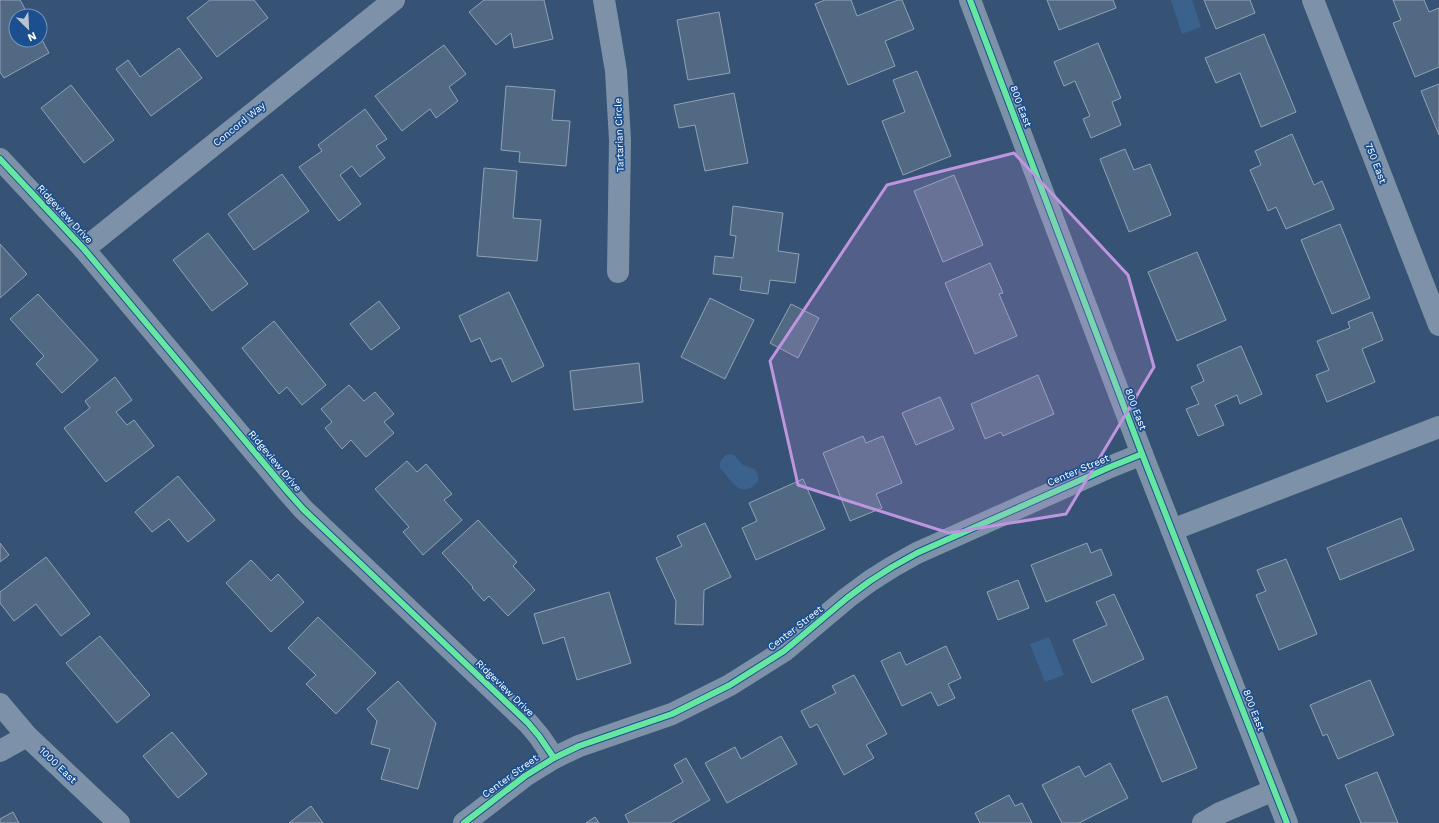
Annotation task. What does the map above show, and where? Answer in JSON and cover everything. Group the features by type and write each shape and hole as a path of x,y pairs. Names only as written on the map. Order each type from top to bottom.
{"street":[{"name":"Concord Way","path":"84,248 394,0"},
{"name":"Tartarian Circle","path":"604,0 616,71 620,140 618,272"},
{"name":"800 East","path":"970,0 1142,454 1287,823"},
{"name":"750 East","path":"1313,0 1439,325"},
{"name":"Ridgeview Drive","path":"0,159 84,248 303,509 528,723 554,758"},
{"path":"1172,530 1439,427"},
{"name":"Center Street","path":"464,823 526,776 554,758 579,746 672,714 730,685 784,651 847,598 892,567 936,544 1142,454"},
{"name":"1000 East","path":"0,704 27,736 119,823"},
{"path":"0,751 27,736"},
{"path":"1203,823 1220,813 1274,790"}],"highlighted area":[{"path":"1014,153 1128,275 1154,367 1066,514 949,533 798,485 770,361 887,185"}],"water":[{"path":"1171,0 1192,0 1201,27 1182,34"},
{"path":"729,454 734,455 743,465 755,469 758,475 758,481 752,487 742,489 738,487 733,484 720,468 722,459"},
{"path":"1049,637 1064,675 1045,682 1030,644"}],"building":[{"path":"0,0 20,0 24,8 8,8 8,48 46,48 49,53 4,78 0,72"},
{"path":"210,0 254,0 268,18 217,57 187,18"},
{"path":"484,0 544,0 553,39 514,48 511,33 496,45 469,12"},
{"path":"825,0 851,0 857,16 898,0 902,0 914,29 885,41 895,66 848,85 815,4"},
{"path":"1047,0 1113,0 1116,8 1059,30"},
{"path":"1204,0 1250,0 1255,13 1216,29"},
{"path":"1393,0 1424,0 1429,12 1439,8 1439,67 1415,77 1393,23 1401,20"},
{"path":"719,12 730,73 688,80 677,20"},
{"path":"1264,34 1296,112 1261,127 1240,73 1216,83 1205,58"},
{"path":"1098,43 1121,98 1112,102 1121,125 1091,138 1083,119 1090,116 1075,81 1064,86 1054,62"},
{"path":"444,45 466,74 449,87 458,101 436,118 430,109 402,131 375,96"},
{"path":"179,48 202,78 151,116 116,69 128,60 140,77"},
{"path":"917,71 951,156 903,175 882,121 905,112 893,80"},
{"path":"1439,84 1439,135 1421,91"},
{"path":"71,85 114,140 84,163 41,108"},
{"path":"506,86 555,90 552,120 570,121 566,166 519,162 520,152 501,150"},
{"path":"734,93 748,163 705,171 695,125 679,128 674,105"},
{"path":"365,109 387,139 376,146 385,158 360,177 352,166 340,175 361,204 339,221 299,167 322,151 318,145"},
{"path":"1292,134 1314,185 1322,181 1334,209 1286,229 1276,207 1268,211 1250,170 1261,165 1255,151"},
{"path":"1125,149 1134,170 1150,164 1171,215 1129,232 1100,159"},
{"path":"484,168 517,171 513,218 541,220 537,261 477,256"},
{"path":"282,174 309,211 254,250 228,214"},
{"path":"954,175 983,245 943,262 914,191"},
{"path":"733,206 783,213 778,251 799,254 795,283 770,280 768,294 740,290 742,277 713,274 715,256 733,258 736,236 730,235"},
{"path":"1340,224 1370,298 1332,314 1301,240"},
{"path":"208,233 248,284 212,311 173,260"},
{"path":"0,244 27,274 0,298"},
{"path":"1197,252 1226,320 1177,341 1148,272"},
{"path":"990,263 1003,293 999,294 1017,336 975,354 945,283"},
{"path":"509,292 544,366 512,382 501,358 491,362 480,338 471,342 459,316"},
{"path":"38,294 98,360 62,393 36,364 44,356 10,319"},
{"path":"710,298 754,320 725,379 681,357"},
{"path":"379,301 400,328 371,350 350,324"},
{"path":"791,304 819,318 798,358 770,343"},
{"path":"1372,312 1383,340 1362,349 1375,382 1327,402 1316,375 1329,370 1317,341 1350,328 1348,322"},
{"path":"274,321 326,385 302,405 287,387 279,394 242,348"},
{"path":"1241,346 1262,394 1240,404 1237,395 1215,405 1224,425 1198,436 1186,409 1199,404 1191,387 1204,381 1197,365"},
{"path":"639,363 643,402 574,410 570,371"},
{"path":"1038,375 1054,414 1003,436 1001,432 985,439 971,404"},
{"path":"115,377 132,400 116,412 127,425 134,420 154,446 106,482 64,428 90,408 85,401"},
{"path":"349,385 364,401 375,392 394,414 384,422 394,433 366,457 351,440 342,449 325,428 332,422 321,409"},
{"path":"940,397 954,429 916,445 902,413"},
{"path":"863,436 866,443 883,436 902,483 876,494 882,508 850,521 823,453"},
{"path":"407,461 417,472 426,464 452,494 444,500 462,520 423,555 403,532 409,527 375,489"},
{"path":"178,476 215,520 188,542 169,519 152,532 135,512"},
{"path":"803,479 825,529 756,560 742,528 757,521 749,503"},
{"path":"1401,518 1414,550 1340,580 1327,548"},
{"path":"478,520 517,562 513,566 535,590 508,616 489,596 484,601 442,553"},
{"path":"705,523 731,577 704,590 703,625 675,624 676,601 656,558 682,546 677,536"},
{"path":"0,543 9,555 0,562"},
{"path":"1087,543 1091,553 1101,549 1112,575 1046,602 1031,565"},
{"path":"46,557 90,614 61,636 36,604 14,621 0,603 0,592"},
{"path":"1286,559 1317,634 1279,650 1256,595 1266,591 1257,570"},
{"path":"251,560 271,581 278,574 304,602 271,632 226,583"},
{"path":"1018,580 1029,608 998,620 987,592"},
{"path":"609,592 631,663 577,680 564,637 543,644 534,614"},
{"path":"1114,594 1144,659 1092,683 1073,640 1107,625 1096,602"},
{"path":"318,617 376,673 336,714 306,684 316,675 288,648"},
{"path":"100,636 150,695 117,723 66,663"},
{"path":"946,646 961,678 948,684 955,698 938,706 931,692 902,706 881,661 900,652 906,665"},
{"path":"854,675 887,734 866,745 874,758 844,775 817,724 810,728 801,711 836,693 832,686"},
{"path":"1370,680 1394,735 1338,759 1327,734 1323,736 1310,705"},
{"path":"398,681 436,723 418,789 381,779 390,749 371,744 377,721 367,709"},
{"path":"1167,696 1197,768 1162,782 1132,710"},
{"path":"172,732 207,774 178,798 143,756"},
{"path":"781,736 797,764 727,803 705,763 735,747 741,759"},
{"path":"686,758 710,800 670,823 629,823 625,815 683,782 674,765"},
{"path":"1110,763 1128,798 1079,823 1062,823 1042,785 1079,766 1085,777"},
{"path":"1377,772 1398,823 1361,823 1345,785"},
{"path":"1009,795 1015,806 1022,803 1032,823 980,823 975,813"},
{"path":"311,806 323,823 289,823"},
{"path":"13,812 19,823 0,823 0,819"},
{"path":"595,817 599,823 586,823"}],"cycle path":[{"path":"970,0 1142,454 1287,823"},
{"path":"0,159 84,249 303,509 528,723 554,758"},
{"path":"464,823 525,776 554,758 579,746 672,714 730,685 784,651 847,598 870,581 917,553 1142,454"}]}
